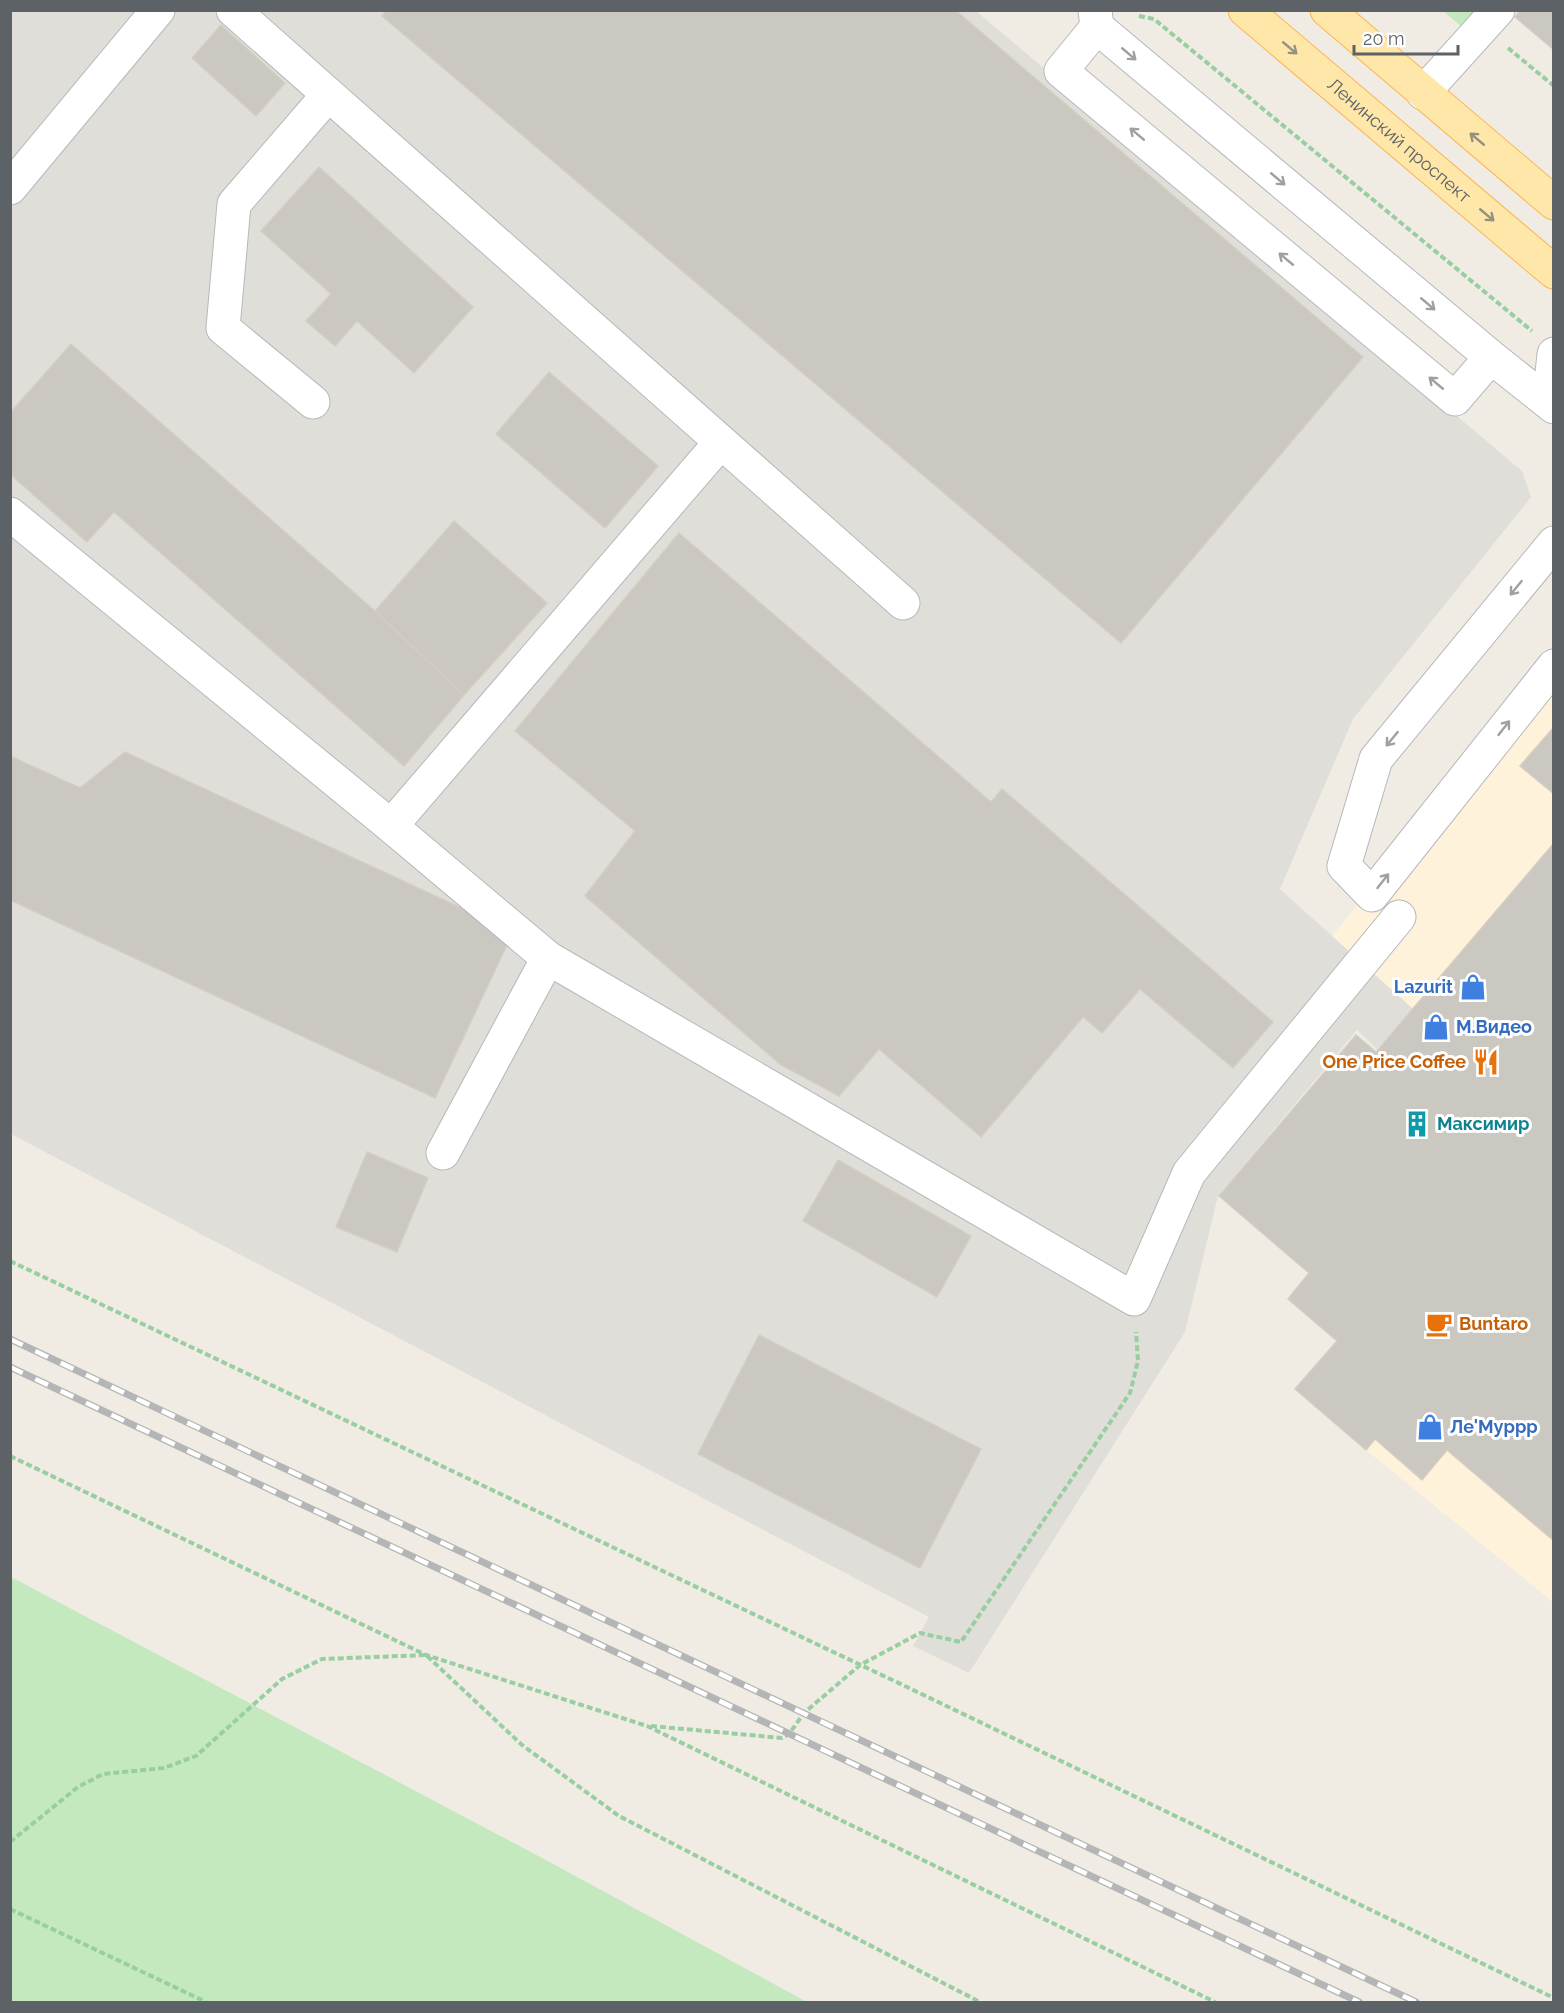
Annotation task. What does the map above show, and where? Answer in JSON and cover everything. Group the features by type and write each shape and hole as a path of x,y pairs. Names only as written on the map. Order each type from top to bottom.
{"main road":[{"name":"Ленинский проспект","path":"1245,10 1554,272"},
{"path":"1328,10 1554,203"}],"lane":[{"path":"10,188 158,10"},
{"path":"233,10 903,603"},
{"path":"1423,93 1498,10"},
{"path":"1491,357 1455,399 1061,71 1096,19 1491,357 1551,405"},
{"path":"313,402 223,328 234,204 328,95"},
{"path":"1544,344 1551,405"},
{"path":"391,826 720,443"},
{"path":"10,514 391,826 548,958 1134,1299 1189,1173 1399,917"},
{"path":"1554,543 1376,759 1344,866 1372,895 1554,666"},
{"path":"443,1153 548,958"}],"path":[{"path":"1131,15 1154,19 1544,344"},
{"path":"10,1261 1554,1998"},
{"path":"647,1726 782,1738 789,1734 804,1713 860,1665 920,1633 961,1642 1130,1393 1138,1361 1134,1299"},
{"path":"10,1456 426,1655 647,1726 1215,2002"},
{"path":"10,1842 78,1786 103,1774 164,1768 196,1756 282,1679 322,1659 426,1655 522,1745 619,1816 980,2002"},
{"path":"10,1909 206,2002"}],"shaded area":[{"path":"10,11 976,11 1522,471 1531,497 1353,719 1280,889 1413,1009 1377,1049 1357,1030 1218,1196 1185,1332 969,1673 913,1646 929,1617 11,1134"},
{"name":"Максимир","path":"1553,664 1553,1602 1366,1450 1295,1389 1336,1341 1288,1299 1309,1273 1219,1196 1356,1035 1376,1052 1413,1009 1332,936"}],"green space":[{"path":"1443,11 1478,11 1463,28"},
{"path":"11,1577 544,1859 807,2002 11,2002"}],"building":[{"path":"387,10 955,10 1363,357 1121,643 382,16"},
{"path":"1521,10 1554,10 1554,50 1515,17"},
{"path":"221,25 285,83 256,116 192,58"},
{"path":"319,167 473,307 414,373 357,321 335,346 306,321 331,294 261,231"},
{"path":"71,344 375,611 464,695 404,766 114,512 87,542 10,474 10,413"},
{"path":"549,372 658,466 605,528 496,434"},
{"path":"454,521 547,603 464,695 375,611"},
{"path":"679,533 991,802 1002,789 1273,1022 1233,1068 1140,989 1102,1033 1083,1017 981,1137 879,1049 839,1096 781,1065 585,896 635,831 515,731"},
{"path":"1554,727 1554,794 1520,766"},
{"path":"125,752 513,932 435,1098 10,900 10,756 80,788"},
{"name":"Максимир","path":"1554,843 1554,1541 1447,1450 1422,1480 1375,1439 1366,1450 1295,1389 1337,1341 1288,1299 1309,1273 1219,1196 1356,1035 1376,1052"},
{"path":"367,1152 428,1178 397,1252 336,1227"},
{"path":"838,1160 971,1236 937,1297 803,1221"},
{"path":"759,1335 981,1449 920,1568 698,1454"}],"railway":[{"path":"10,1339 1416,2002"},
{"path":"10,1367 1359,2002"}],"place":[{"name":"Lazurit","path":"1473,987"},
{"name":"М.Видео","path":"1436,1027"},
{"name":"One Price Coffee","path":"1486,1062"},
{"name":"Максимир","path":"1417,1124"},
{"name":"Buntaro","path":"1439,1324"},
{"name":"Ле'Муррр","path":"1430,1427"}]}
